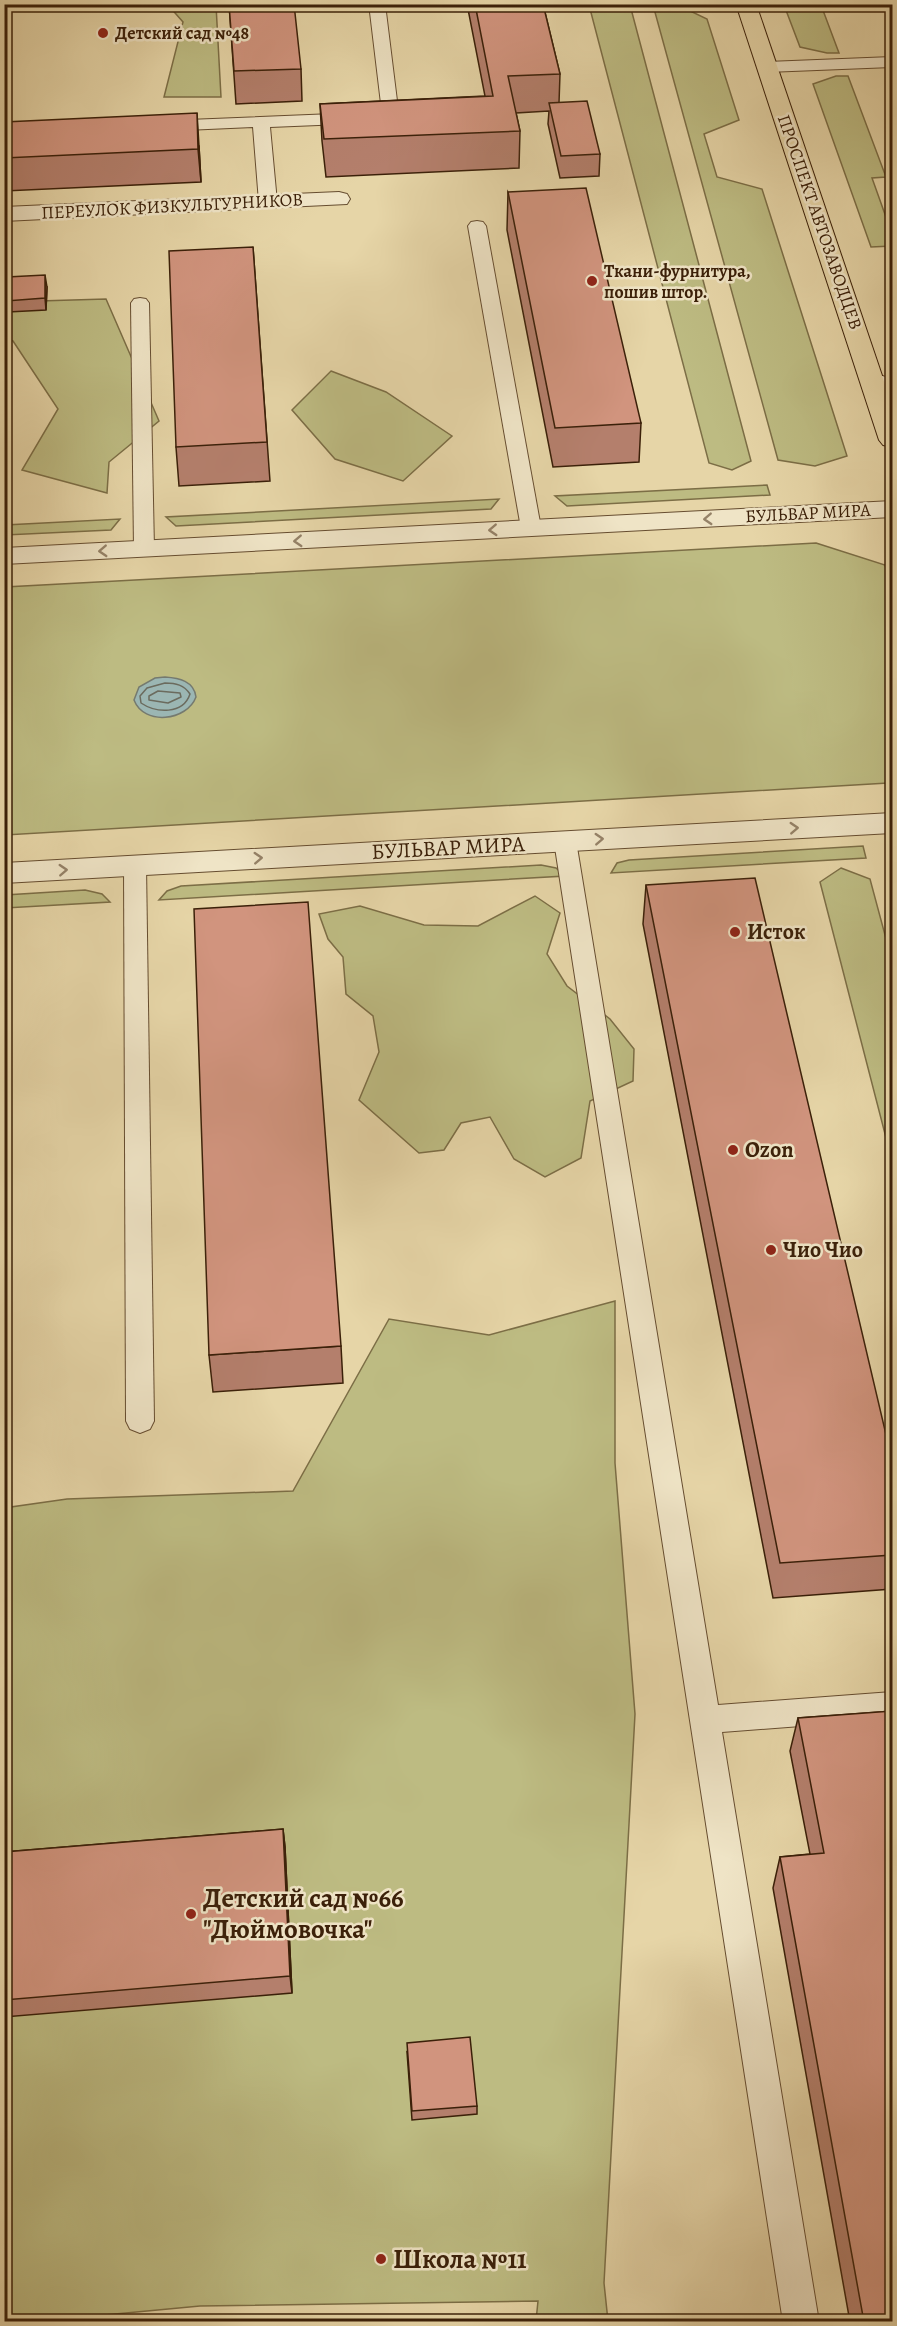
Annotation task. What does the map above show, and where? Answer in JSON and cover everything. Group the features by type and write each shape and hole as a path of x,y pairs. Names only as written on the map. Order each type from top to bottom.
{"main road":[{"name":"ПРОСПЕКТ АВТОЗАВОДЦЕВ","path":"746,4 883,384 892,440"}],"street":[{"name":"ПЕРЕУЛОК ФИЗКУЛЬТУРНИКОВ","path":"4,214 339,199"},
{"name":"БУЛЬВАР МИРА","path":"4,556 892,509"},
{"name":"БУЛЬВАР МИРА","path":"4,873 892,823"}],"lane":[{"path":"145,126 391,117 377,4"},
{"path":"767,67 892,62"},
{"path":"261,122 268,202"},
{"path":"477,226 531,528"},
{"path":"140,303 144,549"},
{"path":"565,841 801,2322"},
{"path":"135,865 140,1421"},
{"path":"706,1719 892,1705"}],"shaded area":[{"path":"168,5 216,5 221,97 164,97 183,22"},
{"path":"589,5 630,5 751,461 732,470 709,463"},
{"path":"653,5 686,5 688,10 707,19 739,120 704,134 717,177 762,189 847,456 815,466 778,460"},
{"path":"784,5 821,5 839,53 827,53 800,47"},
{"path":"836,76 848,76 886,177 872,178 892,234 892,246 871,247 813,84"},
{"path":"106,299 159,421 109,462 107,493 22,470 58,409 13,341 5,339 5,302"},
{"path":"331,371 386,392 452,436 403,481 335,459 292,410"},
{"path":"767,485 770,495 567,506 555,496"},
{"path":"499,499 491,509 176,526 166,517"},
{"path":"120,519 111,530 5,535 5,525"},
{"path":"816,543 885,565 892,588 892,780 888,783 5,835 5,587"},
{"path":"863,846 866,858 611,873 617,863 629,860"},
{"path":"541,865 556,868 565,876 159,900 167,891 181,886"},
{"path":"841,868 870,879 892,961 892,1161 820,882"},
{"path":"85,890 102,894 110,902 5,908 5,895"},
{"path":"535,896 560,913 547,954 567,986 610,1019 634,1049 633,1081 590,1101 581,1158 545,1177 514,1159 490,1117 461,1123 444,1150 419,1153 359,1100 379,1052 373,1016 346,994 343,957 328,939 319,914 360,906 424,925 478,926"},
{"path":"615,1301 615,1463 635,1714 604,2283 608,2321 536,2321 538,2301 200,2306 41,2321 5,2321 4,1508 67,1499 293,1491 389,1319 489,1335"}],"water":[{"path":"165,677 189,684 196,697 184,711 175,715 156,717 147,714 134,700 139,687 155,678"}],"building":[{"path":"229,4 294,4 301,69 234,71"},
{"path":"475,4 543,4 560,74 508,76 520,131 324,139 320,104 493,96"},
{"path":"587,101 600,154 561,156 549,103"},
{"path":"197,113 198,149 4,158 4,122"},
{"path":"586,188 641,423 555,428 508,192"},
{"path":"253,247 267,442 176,447 169,251"},
{"path":"45,275 45,298 6,301 7,277"},
{"path":"755,878 892,1460 892,1555 780,1563 646,885"},
{"path":"308,902 341,1346 209,1355 194,909"},
{"path":"892,1711 892,2322 864,2322 780,1857 824,1853 798,1718"},
{"path":"283,1829 290,1976 4,2000 4,1852"},
{"path":"470,2037 477,2106 412,2111 407,2043"}],"place":[{"name":"Детский сад №48","path":"103,33"},
{"name":"Ткани-фурнитура, пошив штор.","path":"592,281"},
{"name":"Исток","path":"735,932"},
{"name":"Ozon","path":"733,1150"},
{"name":"Чио Чио","path":"771,1250"},
{"name":"Детский сад №66 \"Дюймовочка\"","path":"191,1914"},
{"name":"Школа №11","path":"381,2259"}]}
